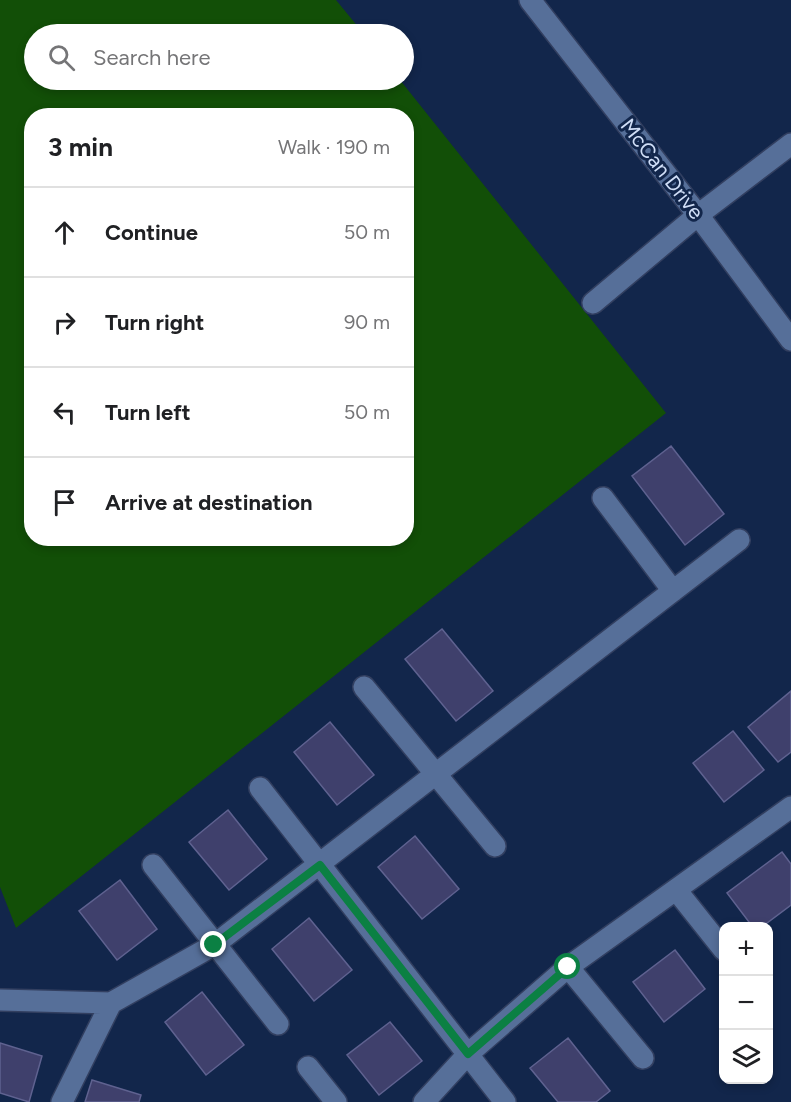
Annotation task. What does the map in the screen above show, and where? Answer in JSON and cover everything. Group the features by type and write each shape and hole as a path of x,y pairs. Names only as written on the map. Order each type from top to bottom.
{"street":[{"name":"McCan Drive","path":"530,0 698,215 791,340"},
{"path":"593,303 698,215 791,144"},
{"path":"603,498 674,591"},
{"path":"0,1000 111,1003 214,945 739,540"},
{"path":"364,687 495,846"},
{"path":"260,788 505,1102"},
{"path":"424,1102 468,1054 568,967 791,807"},
{"path":"153,865 278,1024"},
{"path":"676,891 719,945"},
{"path":"568,967 643,1058"},
{"path":"62,1102 111,1003"},
{"path":"308,1067 336,1102"}],"green space":[{"path":"0,0 336,0 356,24 24,24 24,90 408,90 666,413 16,928 0,887"}],"building":[{"path":"671,446 724,514 685,545 632,476"},
{"path":"442,629 493,691 456,721 405,659"},
{"path":"791,691 791,752 778,762 748,727"},
{"path":"330,722 374,775 337,805 294,752"},
{"path":"733,731 764,770 724,802 693,763"},
{"path":"228,810 267,859 229,890 189,842"},
{"path":"415,836 459,889 422,919 378,867"},
{"path":"782,852 791,864 791,905 768,922 749,922 727,893"},
{"path":"120,880 157,929 117,960 79,911"},
{"path":"309,918 352,970 314,1001 272,949"},
{"path":"675,950 705,989 664,1022 633,982"},
{"path":"202,992 244,1045 206,1075 165,1022"},
{"path":"390,1022 422,1061 379,1095 347,1055"},
{"path":"568,1038 610,1091 596,1102 558,1102 530,1068"},
{"path":"0,1043 42,1056 29,1102 0,1093"},
{"path":"92,1080 141,1095 139,1102 85,1102"}],"route":[{"path":"214,945 320,865 468,1054 568,967"}]}
